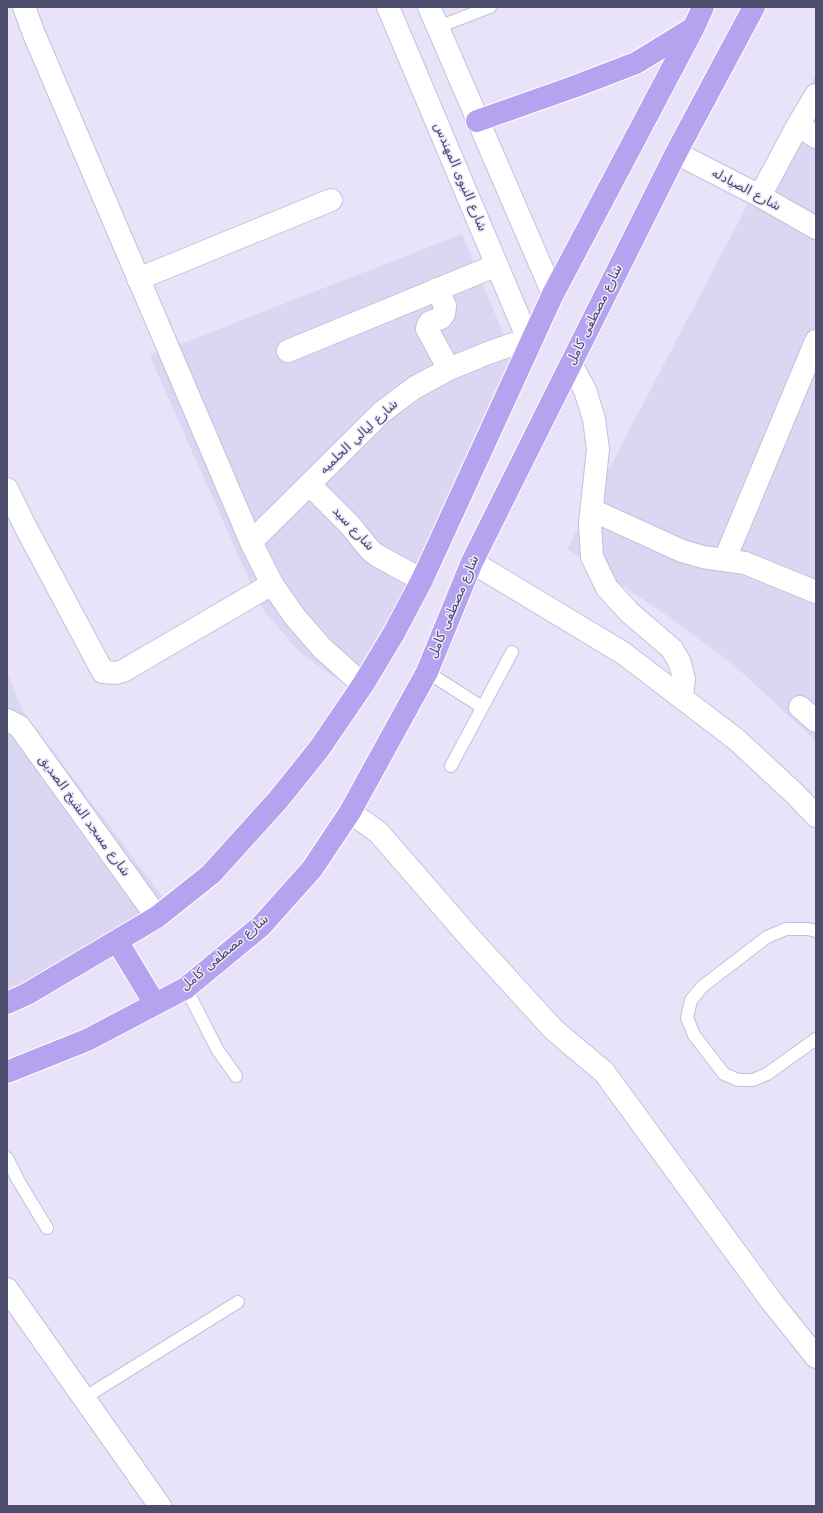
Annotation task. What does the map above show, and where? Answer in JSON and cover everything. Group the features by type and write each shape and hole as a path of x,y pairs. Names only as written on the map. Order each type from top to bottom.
{"main road":[{"path":"7,1003 26,994 157,918 211,874 278,800 319,750 364,683 394,633 422,580 529,343 553,294 704,7"},
{"name":"شارع مصطفى كامل","path":"7,1072 87,1040 186,988 261,926 312,869 350,812 427,672 472,562 676,153 754,7"},
{"path":"477,121 636,63 694,27"},
{"path":"117,941 155,1004"}],"street":[{"path":"24,7 34,34 250,542 272,584 295,617 322,648 352,675 364,683"},
{"name":"شارع النبوى المهندس","path":"388,7 529,343"},
{"path":"429,7 553,294"},
{"path":"760,196 816,95"},
{"path":"798,125 816,136"},
{"name":"شارع الصيادله","path":"676,153 760,196 816,228"},
{"path":"138,279 331,200"},
{"path":"288,351 497,265"},
{"path":"437,289 444,306 444,314 442,318 430,322 427,329 449,369"},
{"path":"725,559 816,341"},
{"name":"شارع ليالي الحلميه","path":"250,542 382,412 414,388 449,369 488,352 529,343"},
{"path":"571,364 586,390 594,419 598,449 590,524 592,557 607,588 630,613 672,649 680,663 684,679 682,697"},
{"name":"شارع سيد","path":"309,484 350,525 370,550 422,580"},
{"path":"7,490 103,672 116,673 124,671 272,584"},
{"path":"592,510 682,551 703,557 745,563 816,592"},
{"path":"472,562 623,653 737,740 795,794 816,816"},
{"path":"800,707 816,722"},
{"name":"شارع مسجد الشيخ الصديق","path":"7,720 19,726 157,918"},
{"path":"350,812 378,832 554,1030 604,1072 772,1302 816,1357"},
{"path":"7,1289 160,1506"}],"lane":[{"path":"438,27 490,7"},
{"path":"450,766 512,652"},
{"path":"427,672 482,707"},
{"path":"816,931 808,929 786,929 767,937 703,986 691,1000 687,1018 694,1035 724,1074 738,1080 754,1080 767,1074 816,1039"},
{"path":"186,988 218,1049 236,1076"},
{"path":"7,1158 18,1180 47,1228"},
{"path":"84,1398 238,1302"}],"shaded area":[{"path":"816,74 816,741 734,665 662,612 567,549"},
{"path":"462,234 517,367 382,640 353,683 337,679 299,652 261,607 150,356"},
{"path":"7,672 23,711 176,915 53,992 7,1012"}]}
